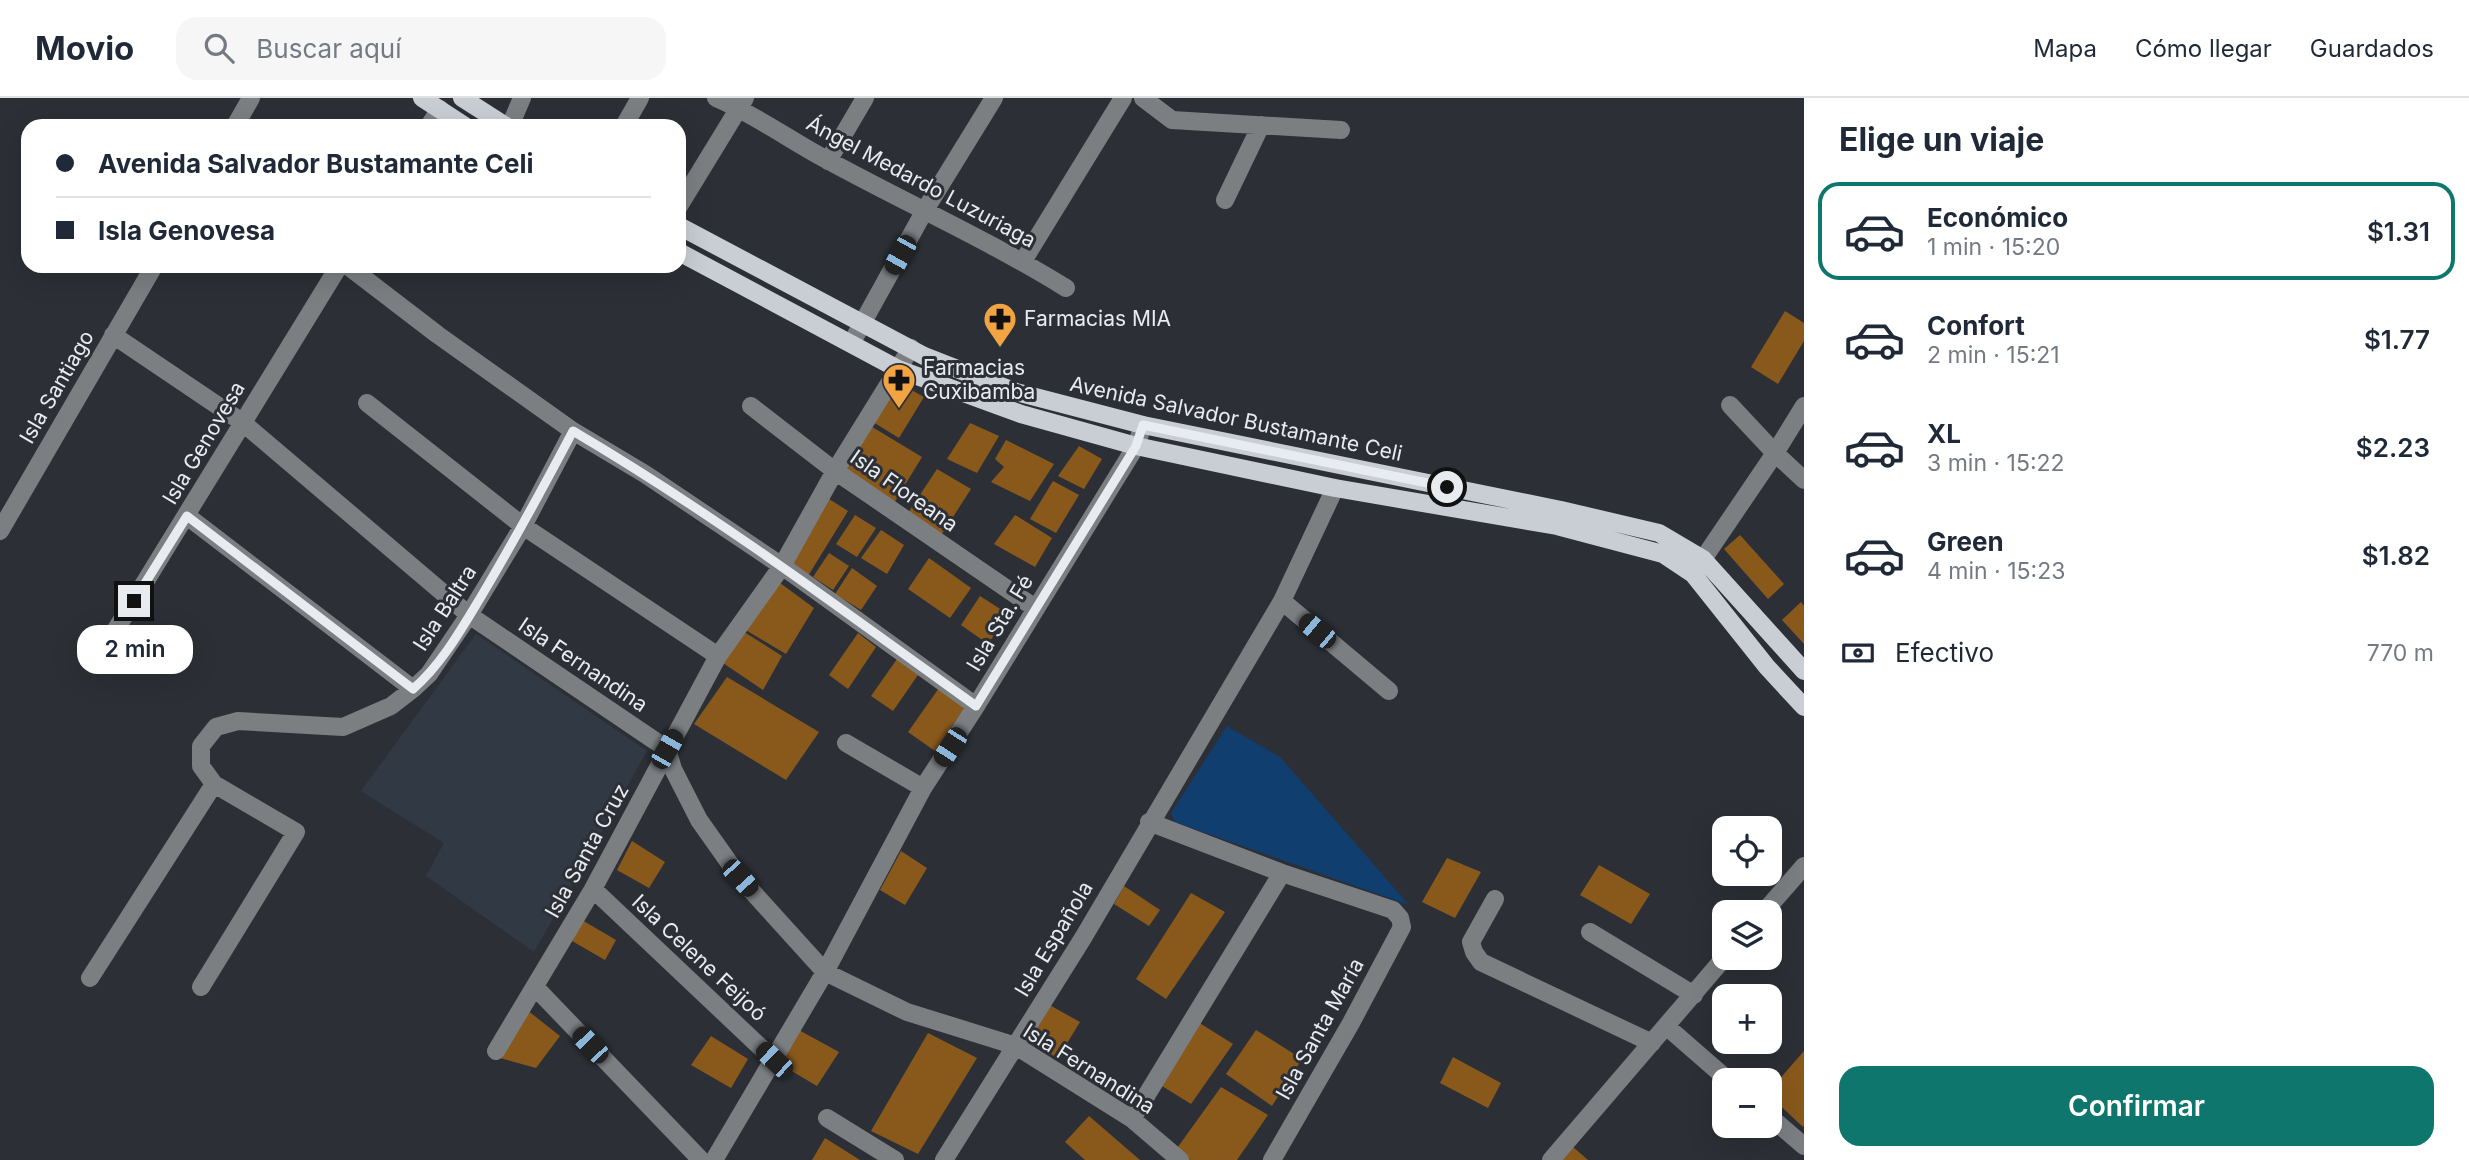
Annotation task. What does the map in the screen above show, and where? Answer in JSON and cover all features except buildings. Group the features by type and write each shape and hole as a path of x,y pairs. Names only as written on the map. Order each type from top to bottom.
{"main road":[{"path":"422,98 454,119"},
{"path":"462,98 496,119"},
{"name":"Avenida Salvador Bustamante Celi","path":"686,230 911,348 1016,392 1143,425 1561,510 1659,533 1787,651 1804,671"},
{"name":"Avenida Salvador Bustamante Celi","path":"686,256 852,342 898,369 1021,414 1136,446 1335,488 1557,526 1663,554 1698,567 1767,667 1804,707"},
{"path":"1767,667 1787,651"}],"street":[{"path":"239,119 251,98"},
{"path":"512,119 522,98"},
{"path":"628,119 640,98"},
{"name":"Ángel Medardo Luzuriaga","path":"716,98 742,103 828,161 1023,261 1066,288"},
{"path":"828,161 865,98"},
{"path":"852,342 925,210 994,98"},
{"path":"1023,261 1123,98"},
{"path":"1143,98 1172,120 1341,130"},
{"path":"686,194 742,103"},
{"path":"434,119 440,110"},
{"path":"1225,200 1261,125"},
{"name":"Isla Santiago","path":"0,531 149,273"},
{"name":"Isla Genovesa","path":"107,644 335,273"},
{"path":"357,273 438,335 573,431 645,474 782,566 976,706"},
{"name":"Isla Fernandina","path":"113,335 242,422 469,615 667,749 673,769 699,820 740,878 825,972 907,1012 1016,1046 1132,1119 1180,1160"},
{"name":"Isla Santa Cruz","path":"496,1051 593,889 718,656 782,566 835,471 911,348"},
{"path":"367,403 523,526 718,656"},
{"path":"1730,405 1804,480"},
{"path":"1698,567 1804,405"},
{"name":"Isla Floreana","path":"751,406 835,471 1035,608"},
{"name":"Isla Sta. Fé","path":"714,1160 825,972 923,788 1136,446 1143,425"},
{"name":"Isla Baltra","path":"214,784 201,766 201,746 216,727 238,720 342,727 391,706 429,674 469,615 523,526 573,431"},
{"name":"Isla Española","path":"944,1160 1083,938 1149,822 1282,601 1335,488"},
{"path":"187,516 413,689"},
{"path":"1282,601 1389,691"},
{"path":"846,743 923,788"},
{"path":"90,978 214,784 296,832 201,987"},
{"path":"1132,1119 1282,873 1149,822"},
{"path":"1774,900 1804,866"},
{"name":"Isla Santa María","path":"1272,1160 1352,1023 1402,927 1401,918 1393,910 1282,873"},
{"name":"Isla Celene Feijoó","path":"593,889 774,1060"},
{"path":"1495,899 1471,942 1481,962 1652,1043"},
{"path":"1590,932 1694,995"},
{"path":"1551,1160 1715,970"},
{"path":"535,987 701,1160"},
{"path":"1666,1026 1714,1068"},
{"path":"827,1118 895,1160"},
{"path":"1782,1127 1804,1146"}],"shaded area":[{"path":"476,634 647,751 534,952 426,876 444,843 361,791"},
{"path":"1227,726 1280,757 1409,905 1175,822 1171,813"}],"place":[{"name":"Farmacias MIA","path":"1000,349"},
{"name":"Farmacias Cuxibamba","path":"899,410"}],"route":[{"path":"134,601 187,516 413,689 429,674 469,615 523,526 573,431 645,474 782,566 976,706 1136,446 1143,425 1447,487"}]}
